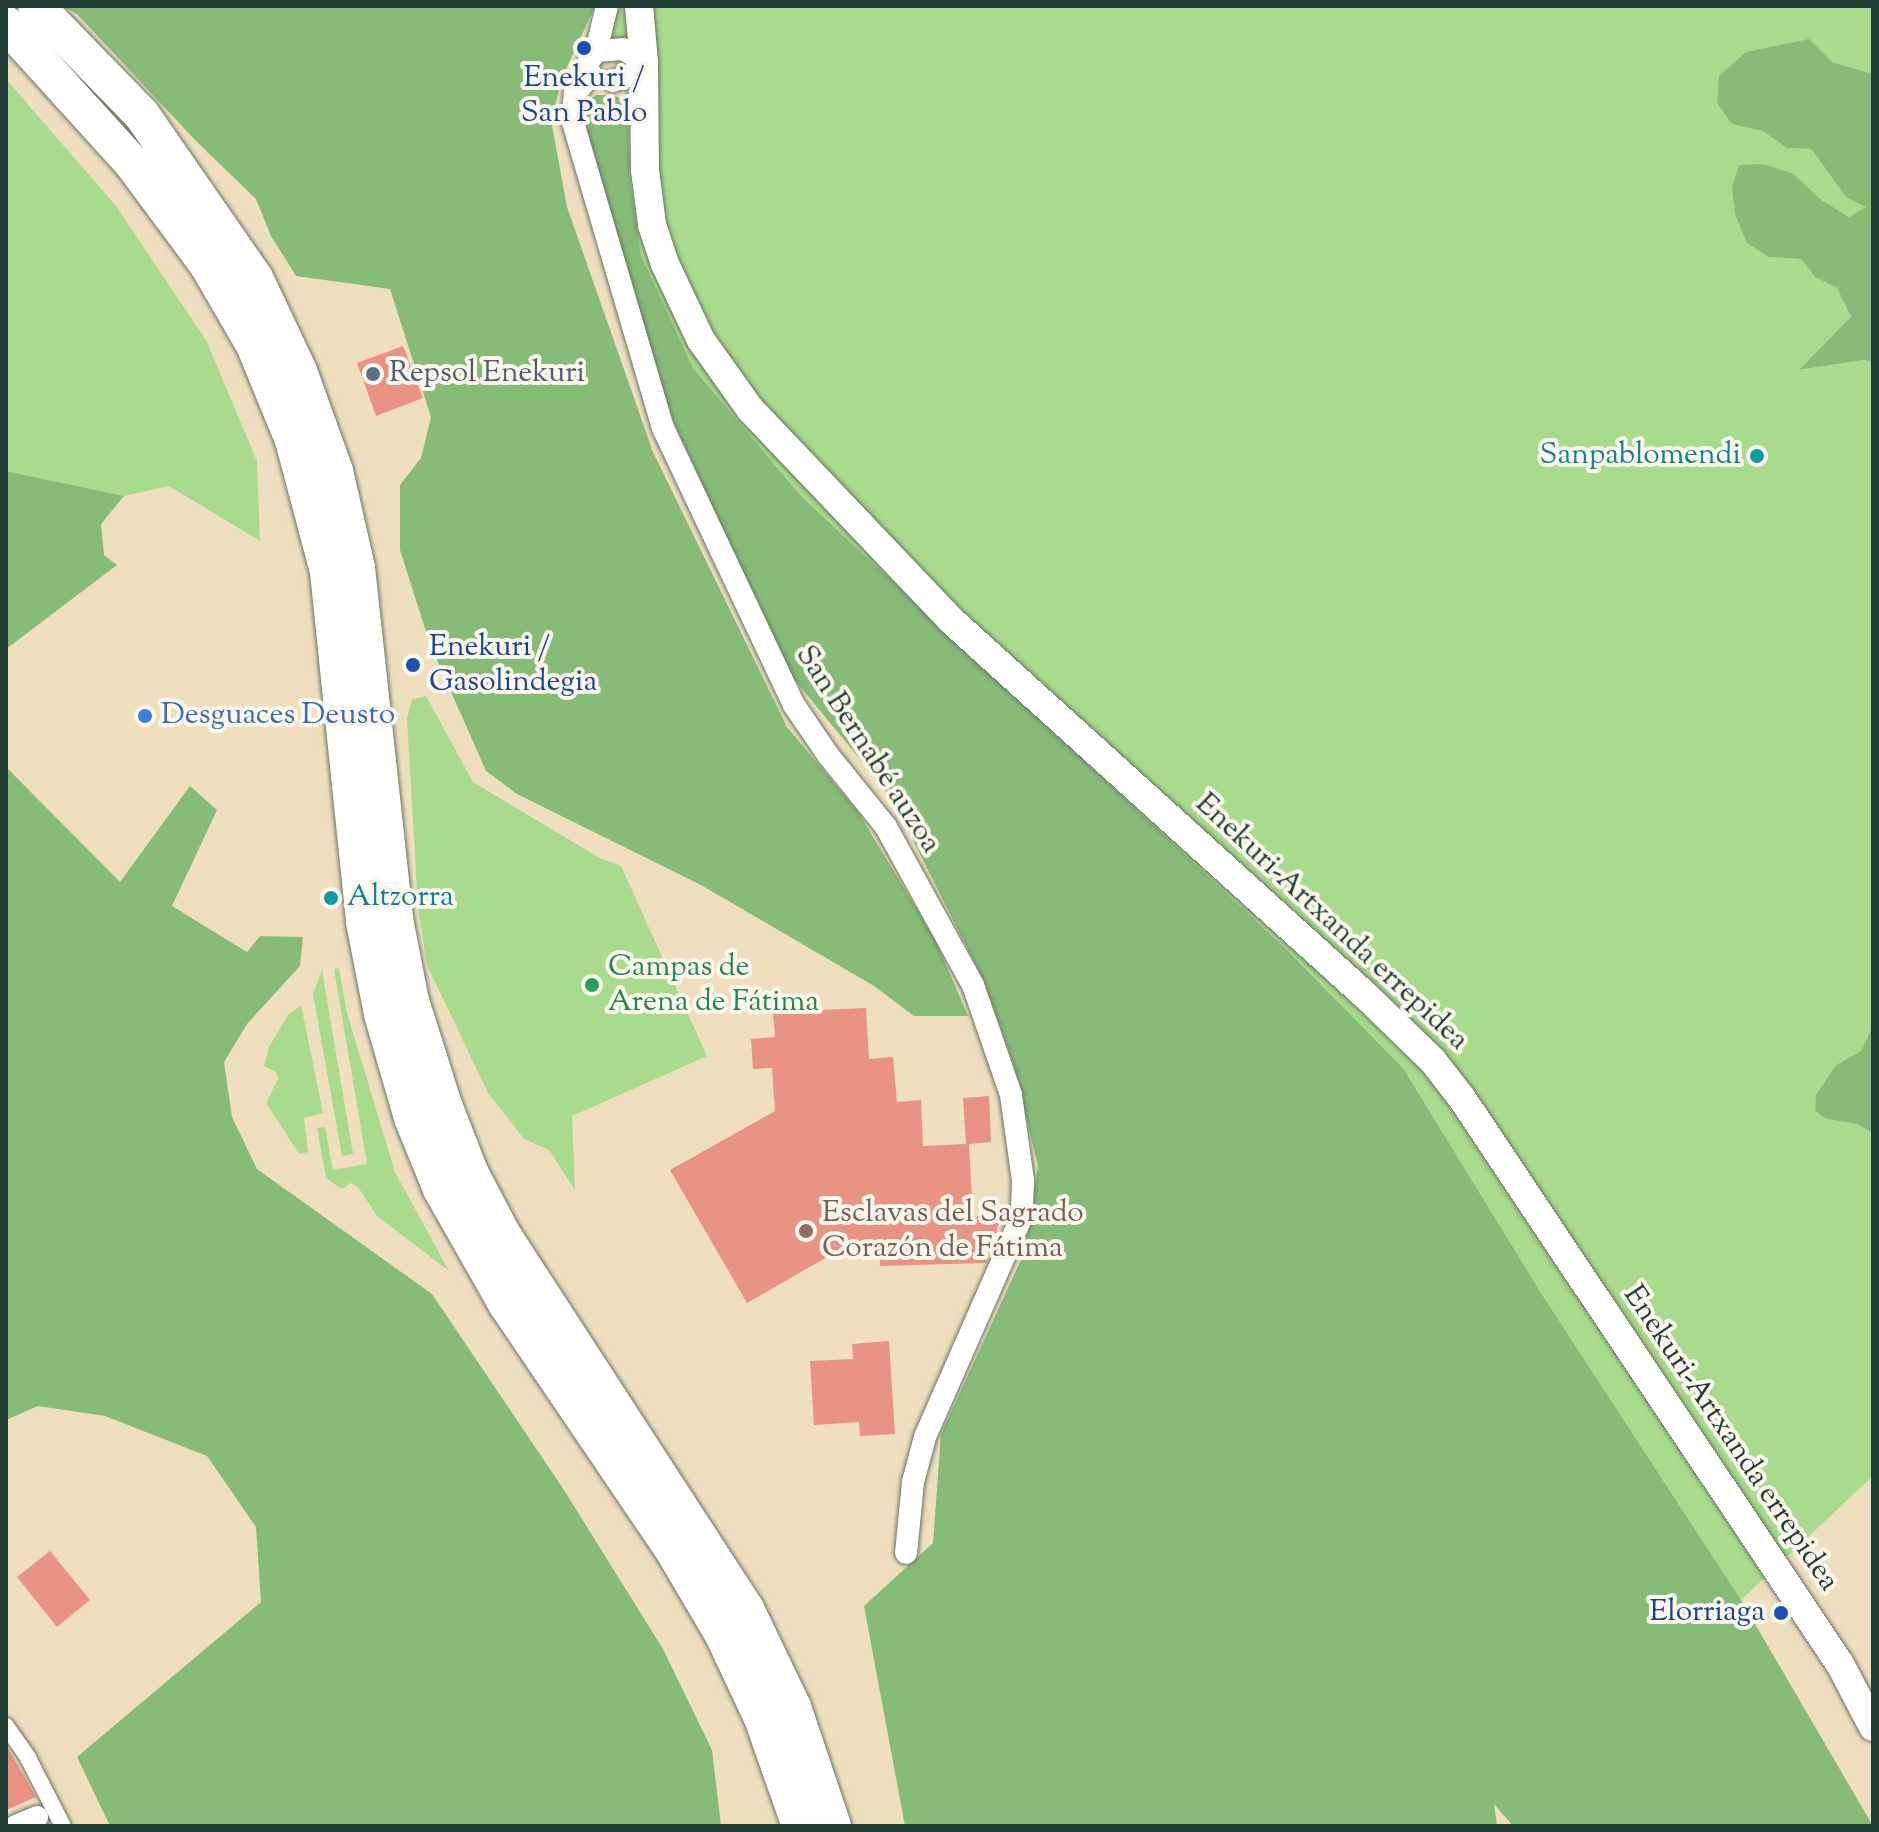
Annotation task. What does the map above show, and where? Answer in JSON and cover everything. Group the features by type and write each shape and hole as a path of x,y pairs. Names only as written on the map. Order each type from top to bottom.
{"main road":[{"path":"36,6 142,115 255,278 299,371 335,471 357,568 395,919 411,1001 444,1105 470,1172 503,1235 746,1609 793,1707 833,1826"},
{"path":"6,24 132,163 207,264 254,345 293,440 328,572 364,922 387,1037 412,1118 441,1189 507,1305 673,1550 723,1635 762,1718 800,1826"}],"street":[{"name":"San Bernabé auzoa","path":"607,6 596,51 588,65 591,74 575,94 572,108 577,144 663,428 794,705 828,755 886,827 973,985 1011,1095 1023,1180 1022,1216 925,1437 913,1482 906,1553"},
{"name":"Enekuri-Artxanda errepidea","path":"639,6 644,62 645,170 652,225 665,264 701,340 750,409 953,622 1365,995 1433,1061 1461,1097 1840,1664 1873,1727"},
{"path":"596,51 623,49 644,62 631,75 613,81"},
{"path":"591,74 644,96"},
{"path":"6,1726 28,1758 63,1826"},
{"path":"16,1826 37,1817"}],"green space":[{"path":"63,6 595,6 563,76 551,120 567,207 653,452 787,727 858,812 936,941 968,1016 914,1016 874,986 701,885 517,794 486,771 430,644 400,550 400,485 421,458 431,417 390,289 296,276 271,236 256,199 196,141 77,14"},
{"path":"595,6 1873,6 1873,74 1832,62 1732,123 1763,131 1787,148 1811,149 1829,174 1866,207 1849,217 1820,199 1794,174 1769,257 1801,259 1815,277 1837,288 1851,318 1800,370 1864,360 1873,362 1873,1026 1861,1051 1836,1065 1817,1095 1827,1119 1857,1124 1873,1133 1873,1476 1741,1600 1541,1293 1403,1068 1286,949 802,497 693,368 640,256 630,184 627,101"},
{"path":"1809,39 1832,62 1873,74 1873,362 1864,360 1799,370 1851,317 1837,288 1815,277 1801,259 1769,257 1747,243 1735,214 1732,187 1739,165 1763,164 1794,174 1820,199 1849,217 1866,207 1847,198 1811,149 1787,148 1763,131 1732,124 1717,103 1719,76 1746,52"},
{"path":"6,79 116,206 206,340 257,461 260,541 169,486 124,496 6,471"},
{"path":"596,95 612,95 627,101 630,184 641,256 693,368 802,497 1286,949 1403,1068 1541,1293 1741,1600 1873,1826 1513,1826 1494,1804 1497,1826 905,1826 864,1606 933,1543 941,1434 1025,1251 1038,1166 1011,1056 981,975 891,797 789,673 670,414 592,158 585,112 590,99"},
{"path":"6,471 124,496 101,524 104,555 117,565 6,649"},
{"path":"426,696 473,782 600,858 621,866 707,1056 572,1116 575,1190 549,1150 524,1139 488,1093 427,965 418,908 407,719 412,699"},
{"path":"6,767 120,882 190,786 217,810 172,906 247,952 260,936 303,937 300,966 247,1024 224,1062 232,1117 257,1169 432,1294 564,1490 663,1649 712,1750 721,1826 110,1826 77,1757 261,1602 256,1527 207,1456 105,1416 38,1406 6,1420"},
{"path":"339,968 347,1013 395,1172 449,1271 377,1216 358,1187 351,1183 342,1189 326,1178 317,1128 325,1127 333,1170 367,1164 334,969"},
{"path":"322,970 353,1154 342,1156 313,994"},
{"path":"301,1005 323,1113 304,1118 308,1152 299,1154 266,1103 278,1079 276,1072 264,1066 269,1047 288,1015"},
{"path":"1873,1026 1873,1133 1857,1124 1827,1119 1815,1111 1816,1095 1836,1065 1861,1051"}],"building":[{"path":"403,346 423,398 376,416 357,363"},
{"path":"866,1008 869,1059 893,1057 897,1102 921,1100 923,1146 966,1144 963,1098 989,1096 991,1142 969,1144 973,1217 1001,1216 989,1257 986,1263 880,1266 879,1243 848,1245 747,1303 670,1170 775,1111 772,1068 753,1069 751,1039 775,1037 773,1012"},
{"path":"889,1341 895,1434 860,1436 859,1422 814,1425 810,1361 853,1359 852,1344"},
{"path":"50,1551 90,1600 57,1627 17,1577"},
{"path":"6,1745 36,1797 6,1810"}],"place":[{"name":"Enekuri / San Pablo","path":"584,48"},
{"name":"Repsol Enekuri","path":"373,374"},
{"name":"Sanpablomendi","path":"1757,456"},
{"name":"Enekuri / Gasolindegia","path":"413,665"},
{"name":"Desguaces Deusto","path":"145,716"},
{"name":"Altzorra","path":"331,898"},
{"name":"Campas de Arena de Fátima","path":"592,985"},
{"name":"Esclavas del Sagrado Corazón de Fátima","path":"806,1231"},
{"name":"Elorriaga","path":"1781,1613"}]}
